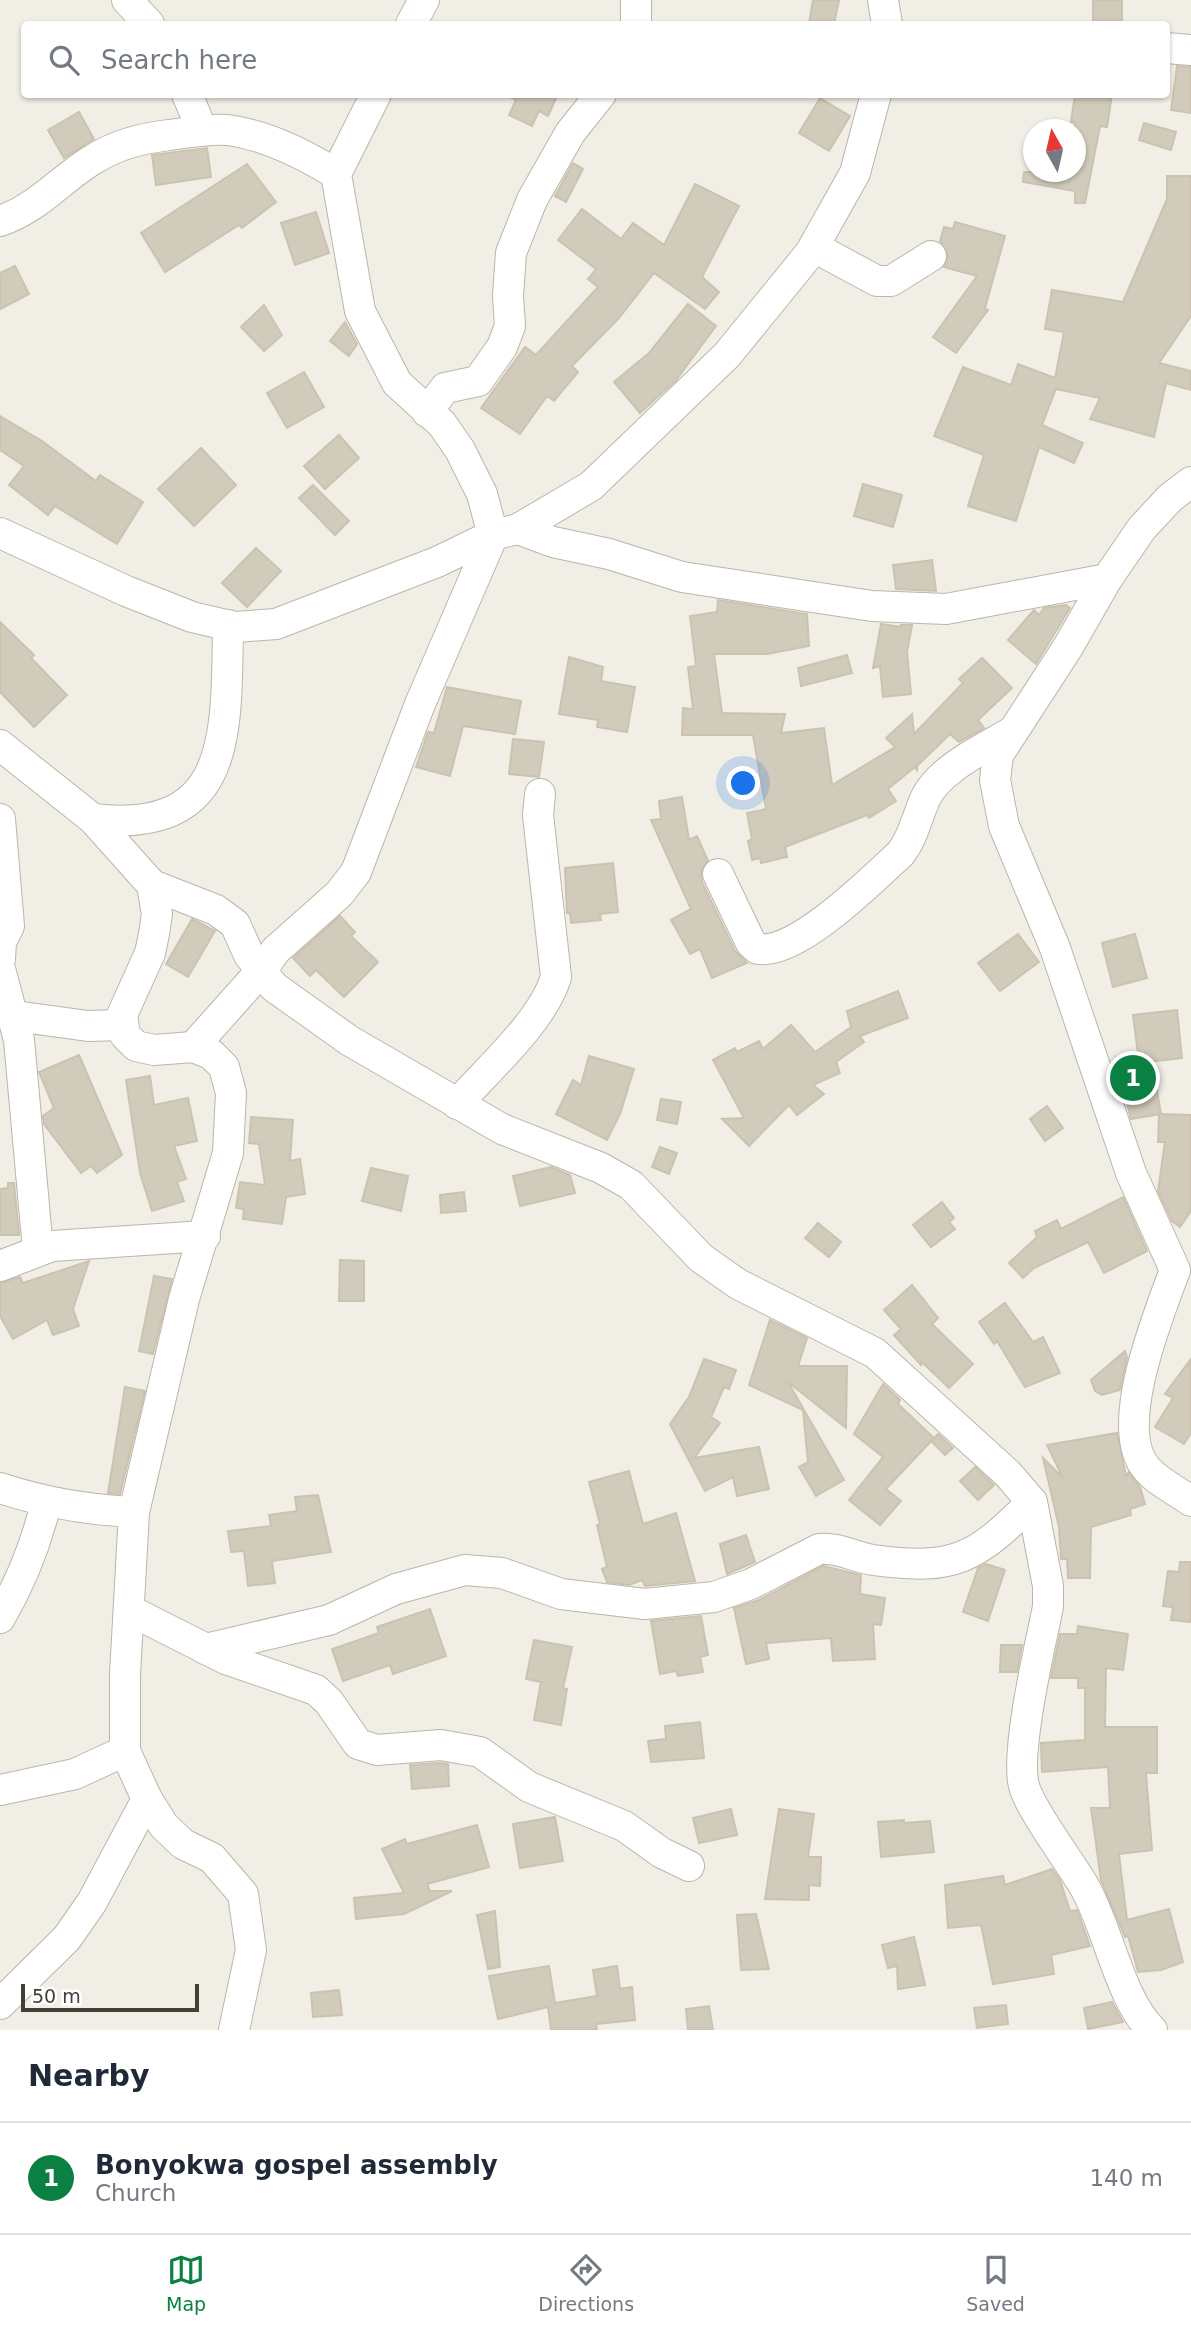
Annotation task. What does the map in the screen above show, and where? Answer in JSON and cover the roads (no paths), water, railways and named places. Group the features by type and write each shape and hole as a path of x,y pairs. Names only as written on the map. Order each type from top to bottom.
{"street":[{"path":"127,0 146,21"},
{"path":"413,21 424,0"},
{"path":"636,0 636,21"},
{"path":"883,0 886,21"},
{"path":"1170,48 1191,50"},
{"path":"189,98 202,130"},
{"path":"374,98 336,174 360,312 397,383 442,424 460,450 505,532 609,554 682,577 872,606 946,609 1107,579"},
{"path":"427,412 445,388 478,381 502,347 510,326 508,296 511,253 519,231 559,151 598,98"},
{"path":"0,533 126,591 192,617 228,625 275,624 437,562 505,532 591,486 727,355 814,247 855,173 875,98"},
{"path":"0,221 40,201 85,165 113,147 145,137 202,130 226,130 252,135 299,153 336,174"},
{"path":"814,247 877,281 891,281 931,256"},
{"path":"1191,482 1170,498 1142,528 1107,579 1068,647 998,755 996,780 1004,826 1038,900 1131,1173 1183,1265 1142,1363 1133,1433 1146,1468 1191,1501"},
{"path":"193,1047 261,971 276,950 339,894 356,872 420,704 505,532"},
{"path":"93,819 123,823 156,817 175,811 204,788 224,718 228,625"},
{"path":"718,874 751,943 758,949 776,950 799,939 901,853 909,841 927,797 941,780 1013,731"},
{"path":"0,745 93,819 152,886 216,910 235,924 249,955 274,987 350,1041 502,1129 601,1168 631,1185 701,1258 738,1284 875,1353 1008,1474 1032,1502 1046,1574 1048,1607 1021,1762 1024,1788 1085,1888 1106,1932 1126,1990 1152,2030"},
{"path":"457,1104 529,1025 551,995 556,977 538,815 540,794"},
{"path":"0,819 9,926 1,942 0,959"},
{"path":"152,886 156,914 155,933 150,953 127,998 121,1025 125,1035 136,1046 154,1050 193,1047 211,1054 225,1067 231,1093 228,1153 184,1299 134,1512 131,1611 125,1675 125,1751 147,1799 164,1826 183,1844 212,1858 243,1894 251,1950 234,2030"},
{"path":"0,970 15,1016 38,1250"},
{"path":"15,1016 88,1026 121,1025"},
{"path":"0,1266 38,1250 95,1243 205,1236"},
{"path":"0,1488 46,1503 91,1510 134,1512"},
{"path":"205,1649 328,1620 396,1589 465,1570 502,1573 561,1594 645,1604 714,1597 751,1584 820,1549 831,1548 870,1559 947,1563 970,1555 993,1541 1032,1502"},
{"path":"5,1602 37,1543 46,1503"},
{"path":"131,1611 205,1649 316,1690 329,1702 358,1744 377,1750 442,1745 480,1752 529,1787 624,1826 662,1853 690,1866"},
{"path":"0,1790 75,1774 125,1751"},
{"path":"0,2004 68,1938 92,1902 147,1799"}],"place":[{"name":"Bonyokwa gospel assembly","path":"1133,1078"}]}
